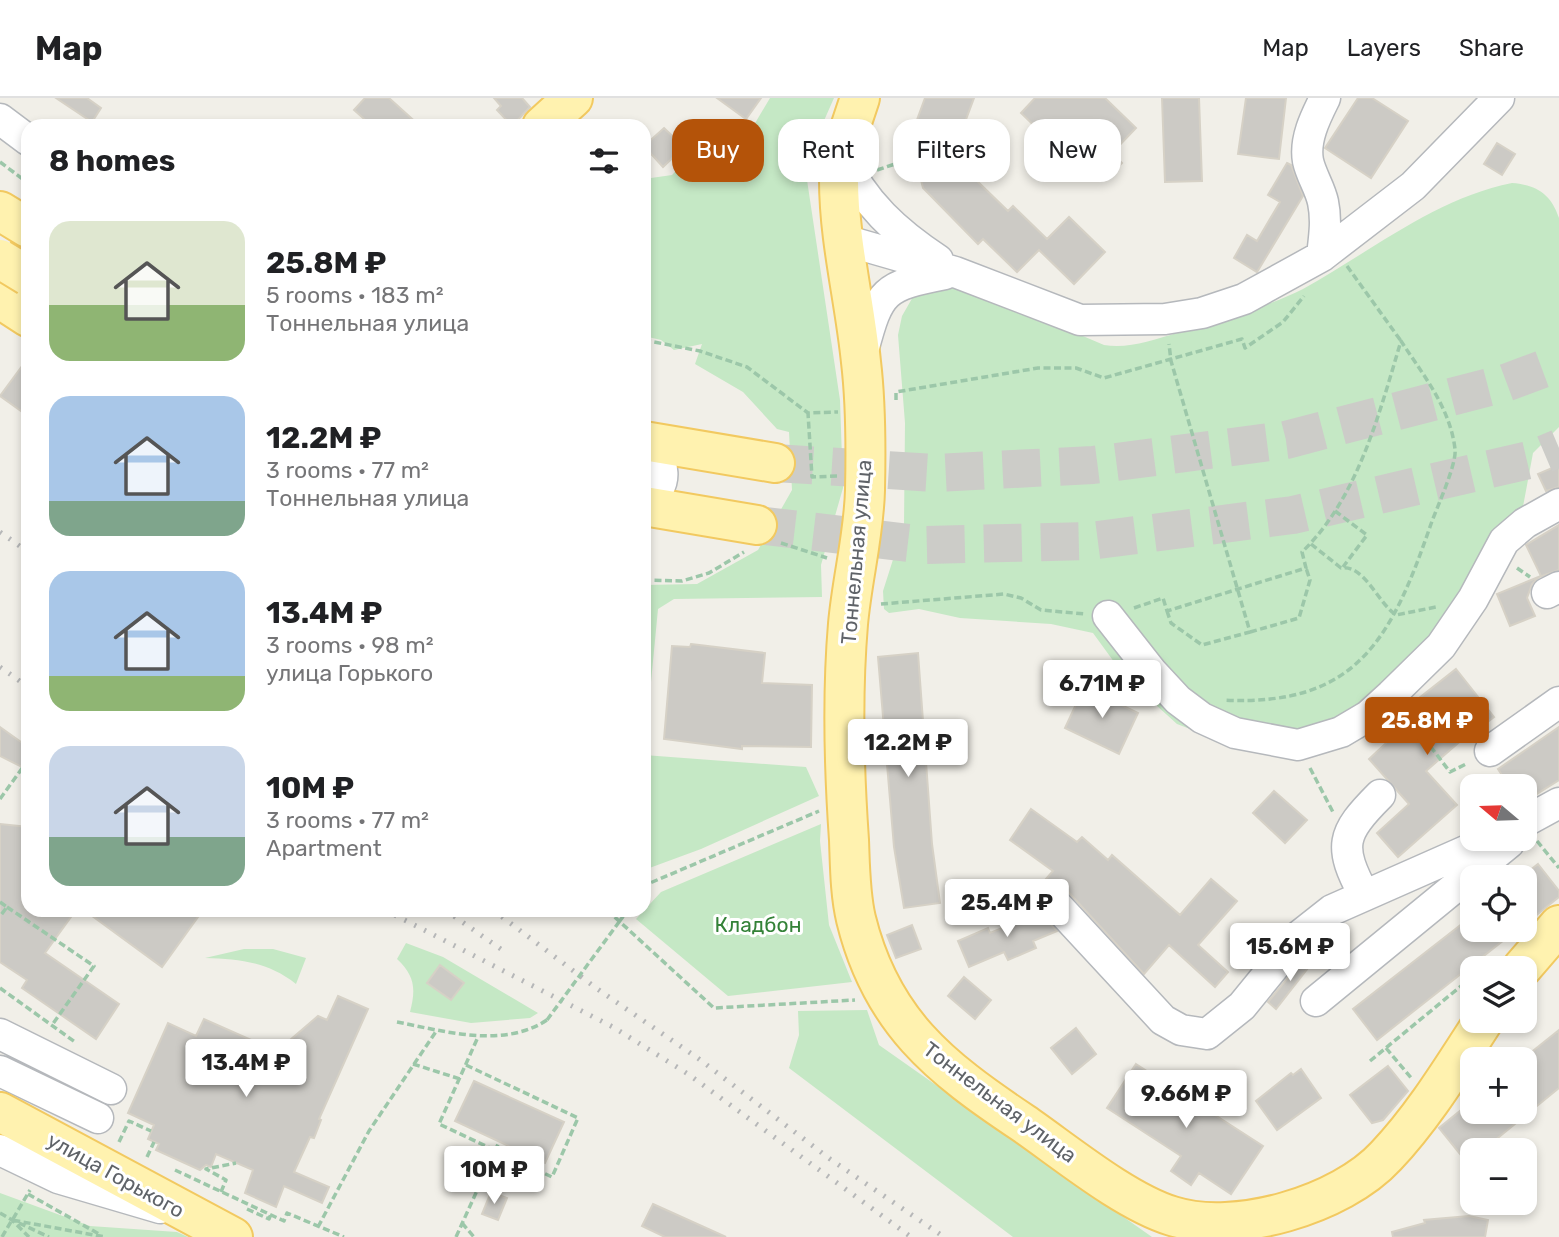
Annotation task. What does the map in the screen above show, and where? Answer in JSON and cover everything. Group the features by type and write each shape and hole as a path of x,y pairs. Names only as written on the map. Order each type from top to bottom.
{"main road":[{"name":"Тоннельная улица","path":"856,119 860,98"},
{"name":"Тоннельная улица","path":"839,182 865,403 865,493 858,566 850,606 846,790 854,914 866,955 885,998 930,1054 1009,1114 1141,1203 1197,1223 1253,1219 1317,1200 1384,1159 1441,1086 1476,1033"},
{"path":"0,211 21,224"},
{"path":"0,233 21,246"},
{"path":"0,259 21,272"},
{"path":"0,299 21,312"},
{"path":"651,442 775,463"},
{"path":"651,506 762,538"},
{"path":"1532,956 1559,925"},
{"name":"улица Горького","path":"0,1112 84,1154 184,1213 238,1222"}],"street":[{"path":"1325,98 1311,130 1308,153 1323,199 1333,259"},
{"path":"843,232 1080,320 1165,319 1202,313 1244,299 1333,259 1413,186 1499,98"},
{"path":"0,119 21,135"},
{"path":"858,182 885,221 915,246 956,272"},
{"path":"843,232 862,226 915,246"},
{"path":"861,359 874,309 886,293 902,283 956,272"},
{"path":"651,448 659,457 664,474 658,491 651,498"},
{"path":"1108,616 1152,672 1178,700 1202,718 1235,733 1298,745 1341,732 1367,716 1391,695 1441,646 1514,532 1559,504"},
{"path":"1490,751 1559,702"},
{"path":"1364,895 1345,855 1347,841 1356,819 1380,795"},
{"path":"1537,819 1557,804"},
{"path":"1050,898 1163,1020 1181,1030 1207,1034 1242,1006 1299,936 1332,910 1465,851"},
{"path":"1316,1002 1497,851"},
{"path":"0,1034 115,1080 84,1154"},
{"path":"0,1071 98,1118"},
{"path":"0,1150 58,1178 122,1199 184,1213"}],"path":[{"path":"0,162 21,178"},
{"path":"1220,700 1263,702 1320,685 1343,674 1370,653 1396,615 1456,452 1445,408 1401,341 1333,259"},
{"path":"895,392 1038,368 1076,368 1104,378 1242,338 1245,348 1283,322 1298,303"},
{"path":"651,341 700,351 747,367 808,413 844,412"},
{"path":"850,606 1004,594 1021,598 1041,610 1108,616 1163,598 1171,623 1202,645 1298,618 1310,580 1302,552 1335,511 1374,430 1401,341"},
{"path":"1171,360 1250,632"},
{"path":"808,413 812,477 846,476"},
{"path":"1335,511 1367,535 1341,568"},
{"path":"651,580 682,581 709,573 762,538 830,558"},
{"path":"1311,544 1341,568 1349,567 1358,571 1385,607 1396,615 1473,599"},
{"path":"1491,565 1522,569 1553,590"},
{"path":"1167,611 1306,568"},
{"path":"1391,695 1450,772 1490,751"},
{"path":"1298,745 1347,841"},
{"path":"0,799 21,770"},
{"path":"651,883 828,807"},
{"path":"1537,845 1559,868"},
{"path":"0,902 21,915"},
{"path":"1,915 7,906"},
{"path":"23,917 94,965 52,1025"},
{"path":"614,917 713,1008 861,999"},
{"path":"397,1022 478,1037 536,1027 547,1020 623,917"},
{"path":"1370,1061 1460,987"},
{"path":"0,988 52,1025 115,1080"},
{"path":"318,1227 369,1131 436,1030"},
{"path":"466,1065 578,1118 552,1177 439,1124 478,1037"},
{"path":"413,1064 460,1079"},
{"path":"128,1149 118,1144 129,1121 151,1131"},
{"path":"138,1153 147,1157 154,1142"},
{"path":"456,1237 499,1142"},
{"path":"220,1194 226,1180 205,1169 236,1163"},
{"path":"172,1169 220,1194 284,1220 287,1213 344,1237"},
{"path":"2,1237 27,1194 105,1237"},
{"path":"0,1213 48,1237"},
{"path":"238,1222 268,1219 271,1214"},
{"path":"12,1220 105,1237"},
{"path":"12,1220 29,1237"},
{"path":"462,1223 474,1237"}],"green space":[{"path":"770,98 834,98 825,119 778,119 778,182 807,182 840,400 843,488 821,565 822,597 674,599 658,609 651,682 651,585 697,584 758,550 792,490 789,432 777,429 743,392 695,364 702,344 674,350 661,340 651,338 651,178 672,175 672,182 764,182 764,119 758,119"},
{"path":"1512,183 1542,192 1552,203 1559,218 1559,427 1533,453 1522,512 1444,657 1283,754 1245,750 1177,724 1125,677 1093,633 1051,624 960,618 919,609 889,613 884,609 883,591 904,525 905,423 898,335 902,316 918,288 961,284 1104,345 1131,345 1224,319 1290,295 1430,213 1484,190"},
{"path":"651,756 806,767 819,796 701,849 651,867"},
{"name":"Кладбон","path":"821,824 820,841 829,925 852,982 728,996 636,919 651,917 651,903 661,892"},
{"path":"406,943 443,957 538,1013 530,1018 471,1023 410,1012 413,996 411,977 397,959"},
{"path":"244,949 273,949 306,958 296,984 264,966 230,959 205,958"},
{"path":"867,1010 879,1045 1152,1237 1013,1237 789,1068 799,1035 798,1011"},
{"path":"0,1193 90,1226 177,1232 188,1237 0,1237"}],"building":[{"path":"56,98 87,98 101,108 94,119 88,119"},
{"path":"365,98 389,98 412,119 364,119 354,110"},
{"path":"494,98 522,98 530,107 519,119 505,119 497,110 501,106"},
{"path":"717,98 761,98 746,119"},
{"path":"925,98 974,98 966,119 917,119"},
{"path":"1035,98 1105,98 1136,128 1121,144 1121,119 1027,119 1021,113"},
{"path":"1162,98 1199,98 1202,181 1165,182"},
{"path":"1246,98 1286,98 1279,159 1238,154"},
{"path":"1358,98 1372,98 1408,121 1371,178 1325,148"},
{"path":"664,128 672,136 672,158 663,167 651,154 651,140"},
{"path":"1497,143 1515,154 1502,175 1484,164"},
{"path":"1287,163 1291,165 1303,196 1257,272 1234,258 1247,235 1257,241 1280,202 1268,195"},
{"path":"922,182 978,182 1008,211 1013,206 1047,239 1069,217 1105,252 1074,284 1039,250 1017,272 983,239 978,244 923,188"},
{"path":"21,368 21,411 0,396"},
{"path":"1559,465 1559,487 1546,491 1538,474"},
{"path":"1559,525 1559,570 1539,577 1532,584 1527,598 1535,616 1510,626 1497,594 1541,576 1526,545"},
{"path":"691,644 765,653 762,683 812,685 811,747 742,746 742,749 664,739 672,646 690,647"},
{"path":"918,653 932,844 940,903 904,908 894,847 878,657"},
{"path":"1456,669 1494,717 1473,733 1472,731 1426,771 1457,805 1398,857 1377,833 1409,804 1369,759 1416,715 1409,706"},
{"path":"1084,687 1138,713 1119,754 1065,728"},
{"path":"0,727 21,742 21,766 0,756"},
{"path":"1559,727 1559,780 1537,794 1537,774 1501,774 1498,769"},
{"path":"1274,791 1307,820 1285,843 1253,813"},
{"path":"1031,809 1077,842 1082,837 1108,860 1112,855 1180,915 1211,879 1237,901 1198,945 1228,972 1215,987 1169,945 1144,974 1063,886 1045,880 1053,871 1010,840"},
{"path":"0,824 21,826 21,917 71,917 45,953 119,1004 96,1039 22,988 27,980 0,962"},
{"path":"1538,864 1559,891 1559,897 1537,915 1537,865"},
{"path":"1035,906 1057,931 1033,941 1036,948 1008,960 1004,952 969,967 958,941 988,928 990,933 1024,919 1021,912"},
{"path":"94,917 198,917 162,967"},
{"path":"912,925 921,949 896,958 887,935"},
{"path":"1460,925 1460,942 1501,942 1484,956 1460,956 1460,975 1377,1040 1353,1009"},
{"path":"1305,957 1312,963 1276,1009 1268,1002"},
{"path":"440,965 464,983 451,1000 427,983"},
{"path":"964,977 991,1000 975,1019 948,996"},
{"path":"338,996 368,1009 319,1119 321,1120 314,1138 310,1137 294,1172 329,1187 322,1203 284,1186 276,1207 245,1193 253,1170 216,1154 211,1167 206,1165 200,1170 156,1150 159,1144 148,1139 154,1125 128,1113 168,1023 196,1036 204,1019 260,1044 241,1086 293,1067 283,1046 318,1016 327,1020"},
{"path":"1076,1028 1096,1054 1072,1074 1051,1048"},
{"path":"1559,1030 1559,1088 1537,1106 1537,1048"},
{"path":"1136,1064 1263,1146 1231,1194 1199,1173 1191,1185 1171,1171 1181,1156 1107,1108"},
{"path":"1388,1066 1408,1091 1383,1120 1372,1123 1350,1095"},
{"path":"1301,1069 1321,1098 1277,1130 1256,1101 1291,1073 1293,1075"},
{"path":"474,1081 564,1122 545,1163 455,1121"},
{"path":"1460,1111 1460,1124 1515,1124 1498,1138 1460,1138 1460,1154 1439,1128"},
{"path":"491,1192 507,1198 498,1220 482,1214"},
{"path":"653,1204 726,1237 665,1237 642,1226"},
{"path":"1469,1216 1488,1220 1485,1237 1393,1237 1392,1232 1425,1223 1424,1220"}],"tunnel":[{"path":"775,463 934,473 1093,465 1286,440 1505,383 1559,363"},
{"path":"757,525 926,545 1090,541 1293,515 1533,459 1559,448"}],"railway":[{"path":"0,532 21,547"},
{"path":"0,667 21,682"},
{"path":"399,917 613,1027 688,1074 911,1237"},
{"path":"455,917 508,954"},
{"path":"502,917 596,988 699,1059 830,1159 944,1237"}]}
